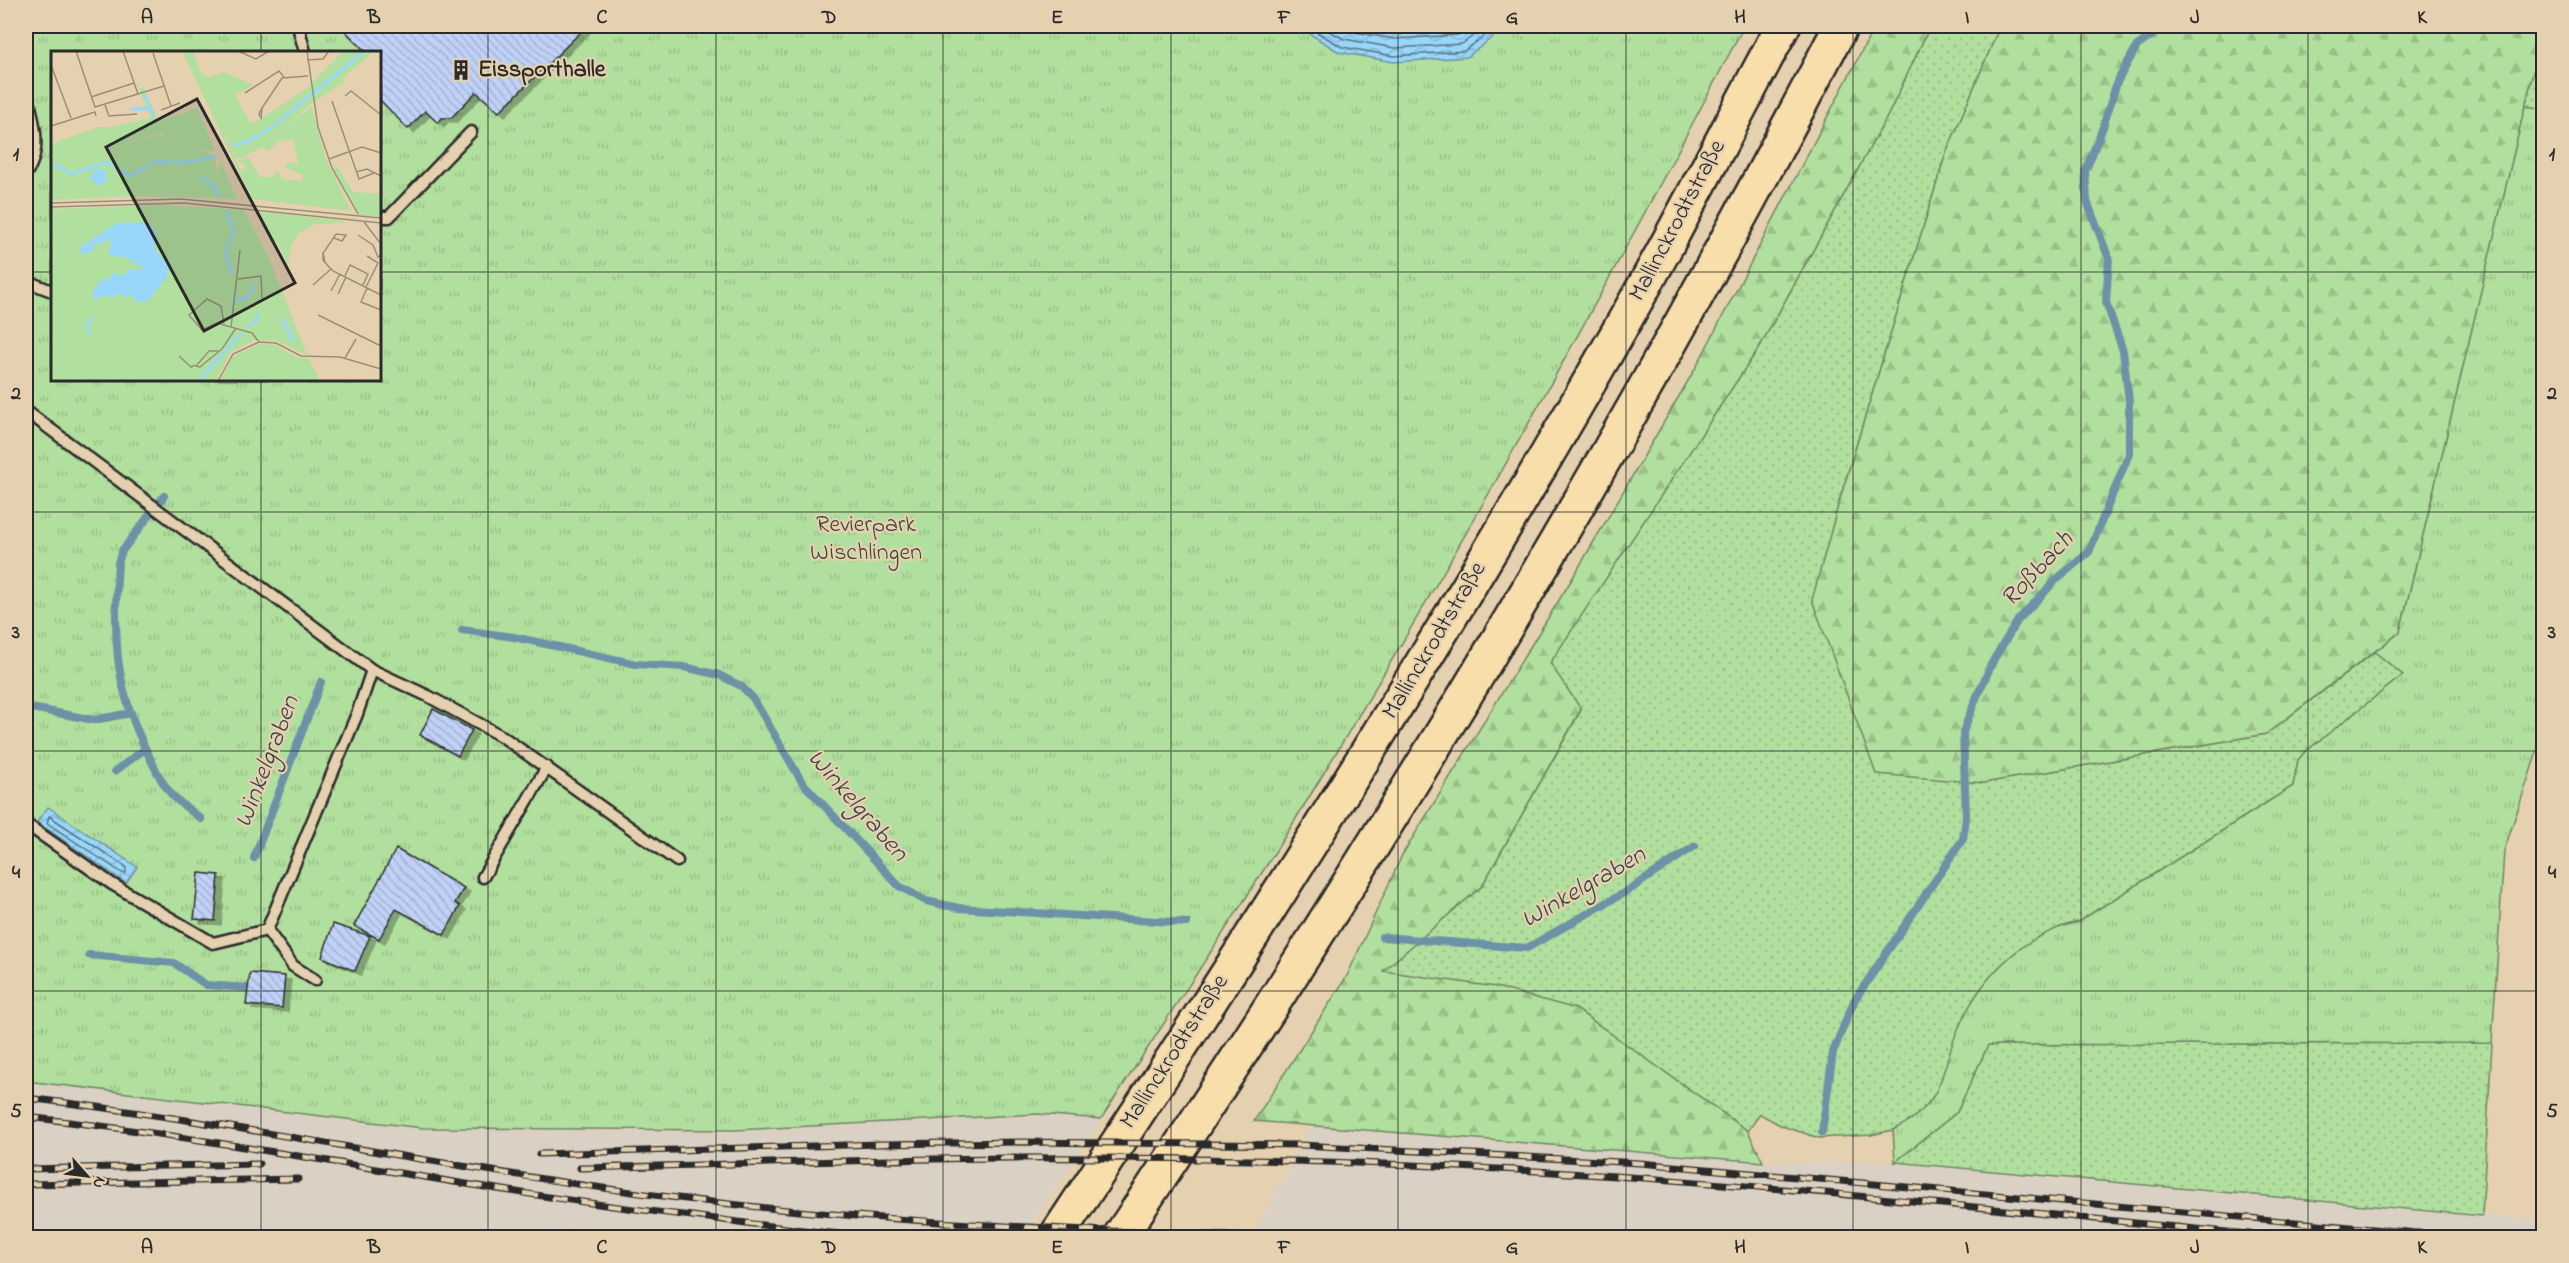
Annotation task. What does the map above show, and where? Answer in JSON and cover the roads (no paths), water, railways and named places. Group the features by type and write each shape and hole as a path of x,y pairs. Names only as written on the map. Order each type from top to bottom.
{"highway":[{"name":"Mallinckrodtstraße","path":"1055,1238 1346,790 1502,531 1647,280 1783,26"},
{"path":"1119,1238 1393,814 1566,527 1690,310 1841,26"}],"lane":[{"path":"298,26 305,51"},
{"path":"26,89 34,126 36,156 26,173"},
{"path":"381,217 389,217 471,132"},
{"path":"26,281 51,291"},
{"path":"26,411 372,670 428,696 503,737 677,861"},
{"path":"267,930 357,714 372,670"},
{"path":"483,878 547,767"},
{"path":"26,824 112,884 213,943 267,930"},
{"path":"267,930 293,966 315,980"}],"water":[{"path":"1297,26 1507,26 1467,57 1394,62 1339,52"},
{"path":"48,807 137,867 126,883 37,822"}],"waterway":[{"name":"Roßbach","path":"1822,1132 1833,1052 1854,1001 1963,839 1966,818 1963,732 1977,696 1994,659 2018,620 2057,579 2089,552 2129,454 2129,401 2123,351 2106,302 2109,259 2087,201 2085,172 2103,127 2117,82 2137,46 2166,26"},
{"path":"164,496 122,551 118,563 116,639 122,684 137,731 164,784 179,802 201,819"},
{"name":"Winkelgraben","path":"462,630 514,637 636,664 684,667 719,675 741,686 753,698 802,782 899,886 926,901 959,908 1187,923"},
{"name":"Winkelgraben","path":"254,858 321,682"},
{"path":"26,707 94,720 131,713"},
{"path":"115,771 145,749"},
{"name":"Winkelgraben","path":"1382,937 1527,948 1629,890 1695,846"},
{"path":"89,955 174,963 206,985 248,988"}],"railway":[{"path":"26,1098 183,1119 575,1184 732,1204 967,1224 1282,1238"},
{"path":"26,1117 193,1139 609,1206 886,1238"},
{"path":"539,1154 1021,1142 1301,1145 1640,1163 2473,1238"},
{"path":"580,1168 1010,1158 1137,1158 1391,1164 1711,1183 2291,1238"},
{"path":"26,1169 259,1164"},
{"path":"26,1184 298,1179"}],"place":[{"name":"Eissporthalle","path":"461,70"}],"park label":[{"name":"Revierpark Wischlingen","path":"866,539"}]}
